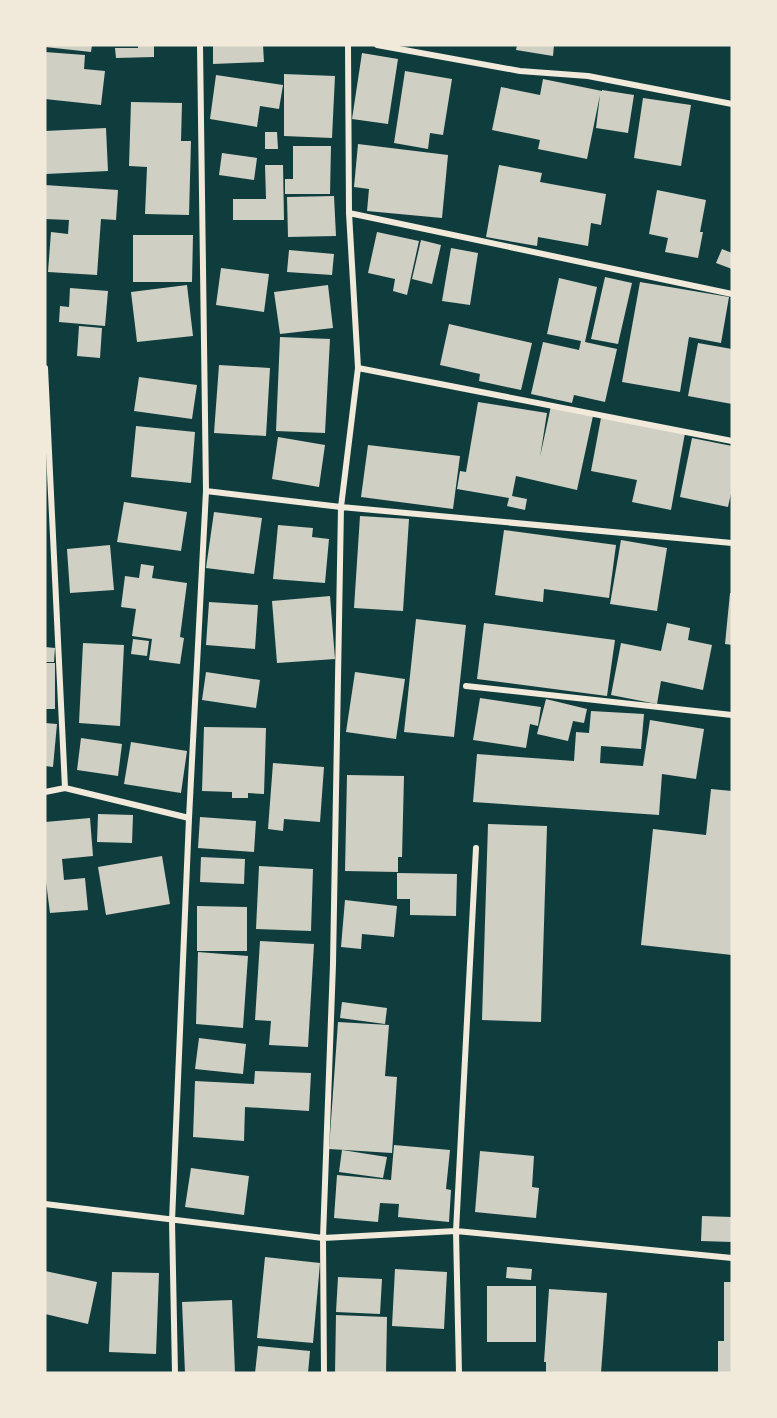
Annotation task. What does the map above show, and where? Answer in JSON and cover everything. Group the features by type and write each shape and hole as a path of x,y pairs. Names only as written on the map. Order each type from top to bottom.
{"street":[{"path":"175,1373 172,1221 206,491 200,45"},
{"path":"324,1373 323,1238 334,953 341,507 358,368 349,213 348,45"},
{"path":"377,45 520,71 588,76 732,104"},
{"path":"349,213 732,294"},
{"path":"45,368 65,788"},
{"path":"358,368 732,441"},
{"path":"206,491 341,507 732,543"},
{"path":"466,686 732,715"},
{"path":"45,792 65,788 189,818"},
{"path":"459,1373 456,1231 476,848"},
{"path":"45,1204 323,1238 456,1231 732,1258"}],"building":[{"path":"45,45 92,45 91,52 45,47"},
{"path":"138,45 154,45 154,57 116,58 115,48 138,48"},
{"path":"213,45 263,45 264,62 213,64"},
{"path":"517,45 554,45 553,56 516,50"},
{"path":"45,52 85,55 84,69 105,71 101,105 45,99"},
{"path":"362,53 398,59 388,124 352,119"},
{"path":"405,71 452,79 443,135 430,133 428,149 394,143"},
{"path":"284,74 335,76 332,138 284,136"},
{"path":"216,75 283,85 279,109 260,106 257,127 210,119"},
{"path":"543,79 634,95 628,133 596,128 600,95 587,159 538,149 540,140 492,130 501,87 540,95"},
{"path":"643,98 691,105 681,166 634,158"},
{"path":"131,102 182,103 181,141 191,141 189,215 145,214 147,167 129,166"},
{"path":"106,128 108,171 46,174 45,131"},
{"path":"265,132 277,132 278,149 265,149"},
{"path":"358,144 448,155 442,218 367,211 369,189 354,187"},
{"path":"293,146 331,146 330,194 285,194 285,179 293,179"},
{"path":"222,153 257,158 254,180 219,175"},
{"path":"265,165 283,165 284,220 233,220 233,199 266,199"},
{"path":"499,165 542,173 540,182 606,194 601,225 591,223 588,246 538,237 537,246 486,237"},
{"path":"45,185 118,190 116,220 101,219 97,275 48,272 51,232 68,234 69,220 45,219"},
{"path":"657,190 706,200 698,258 665,252 668,238 649,234"},
{"path":"334,196 336,236 288,237 287,197"},
{"path":"377,232 419,241 407,295 393,291 395,279 368,273"},
{"path":"133,235 193,235 192,282 133,282"},
{"path":"421,240 441,245 432,284 412,279"},
{"path":"451,248 478,253 470,305 442,301"},
{"path":"722,249 732,253 732,269 716,263"},
{"path":"289,250 334,254 332,275 287,272"},
{"path":"221,268 269,274 264,312 216,305"},
{"path":"605,277 632,283 618,344 591,339"},
{"path":"559,278 597,287 585,342 617,349 605,402 574,395 572,403 531,394 543,342 579,350 581,341 547,334"},
{"path":"640,282 729,297 721,343 689,337 680,392 622,382"},
{"path":"187,285 193,336 137,342 131,292"},
{"path":"328,285 333,328 280,334 274,292"},
{"path":"70,288 108,291 105,326 59,322 60,306 69,307"},
{"path":"449,324 532,343 521,390 479,381 480,374 440,365"},
{"path":"79,326 102,328 100,358 77,356"},
{"path":"280,337 330,339 325,433 276,431"},
{"path":"698,343 732,349 732,404 688,396"},
{"path":"219,365 270,368 266,436 214,433"},
{"path":"139,377 197,385 192,419 134,411"},
{"path":"478,402 547,413 540,457 551,406 593,416 577,490 516,476 512,496 527,499 525,510 507,506 509,498 457,489 460,471 466,472"},
{"path":"601,418 685,433 671,510 632,502 637,480 591,471"},
{"path":"136,426 195,432 191,483 131,477"},
{"path":"278,437 325,445 319,487 272,479"},
{"path":"692,438 732,446 732,489 728,507 680,497"},
{"path":"368,445 460,456 453,509 361,497"},
{"path":"124,502 187,512 181,551 117,542"},
{"path":"214,512 262,518 254,574 206,568"},
{"path":"360,516 409,519 403,611 354,608"},
{"path":"278,525 313,528 312,537 329,539 325,583 273,579"},
{"path":"504,530 616,545 609,598 544,589 543,602 495,595"},
{"path":"621,540 667,548 657,611 610,604"},
{"path":"110,545 114,590 70,593 67,549"},
{"path":"141,564 154,566 152,578 187,583 180,637 184,638 180,664 149,660 152,639 132,636 136,609 121,607 125,576 139,578"},
{"path":"730,593 732,593 732,645 725,644"},
{"path":"330,596 335,659 277,663 272,601"},
{"path":"209,602 258,605 255,649 206,645"},
{"path":"416,619 466,625 454,737 404,732"},
{"path":"484,623 615,640 607,696 477,679"},
{"path":"667,623 690,628 688,640 712,645 703,690 661,681 657,704 611,695 621,643 661,651"},
{"path":"133,639 149,641 147,656 131,654"},
{"path":"83,643 124,645 120,726 79,723"},
{"path":"45,647 55,648 54,662 45,662"},
{"path":"45,663 55,663 55,709 45,709"},
{"path":"206,672 260,680 256,708 202,700"},
{"path":"355,672 405,679 396,739 346,732"},
{"path":"480,698 541,707 538,726 530,724 526,748 473,740"},
{"path":"546,699 587,709 584,723 573,721 568,741 537,734"},
{"path":"591,711 644,714 641,749 601,746 600,763 643,766 650,720 704,729 696,779 662,774 659,815 473,802 477,754 574,761 576,732 589,733"},
{"path":"45,723 57,724 53,767 45,766"},
{"path":"204,727 266,728 264,794 248,793 248,798 232,798 232,792 202,791"},
{"path":"81,738 122,744 118,776 77,770"},
{"path":"131,742 187,751 181,793 124,784"},
{"path":"273,763 324,767 320,822 284,819 283,831 268,829"},
{"path":"347,775 404,776 402,857 398,857 398,872 345,871"},
{"path":"711,789 732,791 732,955 641,945 653,829 706,835"},
{"path":"98,814 133,815 132,843 97,842"},
{"path":"200,817 256,821 254,852 198,848"},
{"path":"90,818 93,856 62,859 64,880 85,878 88,910 50,913 45,874 45,822"},
{"path":"488,824 547,826 541,1022 482,1020"},
{"path":"162,856 170,904 106,915 98,867"},
{"path":"201,857 245,859 244,884 200,882"},
{"path":"259,866 313,869 311,931 256,929"},
{"path":"397,873 457,874 456,916 410,915 410,899 397,899"},
{"path":"345,900 397,906 394,937 362,934 361,949 341,947"},
{"path":"197,906 247,907 247,951 197,951"},
{"path":"260,941 314,944 308,1047 269,1045 271,1021 255,1020"},
{"path":"198,952 248,956 243,1028 196,1024"},
{"path":"342,1002 387,1008 385,1024 340,1018"},
{"path":"338,1022 389,1025 385,1076 397,1077 392,1153 329,1149"},
{"path":"199,1038 246,1044 243,1074 195,1069"},
{"path":"255,1071 311,1073 309,1111 245,1107 244,1141 193,1137 195,1081 254,1084"},
{"path":"394,1145 450,1150 446,1189 451,1190 449,1222 398,1217 399,1204 380,1203 378,1222 334,1218 337,1175 391,1180"},
{"path":"342,1150 387,1157 383,1178 339,1172"},
{"path":"480,1151 534,1156 532,1187 539,1188 536,1218 475,1212"},
{"path":"191,1168 249,1176 244,1215 185,1207"},
{"path":"702,1216 732,1217 732,1242 701,1241"},
{"path":"265,1257 320,1263 313,1343 257,1338"},
{"path":"507,1267 532,1269 531,1280 506,1278"},
{"path":"395,1269 447,1272 444,1329 392,1326"},
{"path":"45,1271 97,1282 88,1324 45,1314"},
{"path":"112,1272 159,1273 156,1354 109,1352"},
{"path":"338,1277 382,1279 380,1314 336,1312"},
{"path":"724,1282 732,1282 732,1373 718,1373 718,1341 724,1341"},
{"path":"487,1286 536,1286 536,1342 487,1342"},
{"path":"549,1289 607,1293 601,1373 546,1373 546,1362 544,1362"},
{"path":"232,1300 235,1373 185,1373 182,1302"},
{"path":"336,1315 387,1317 386,1373 335,1373"},
{"path":"258,1346 310,1351 308,1373 255,1373"}]}
